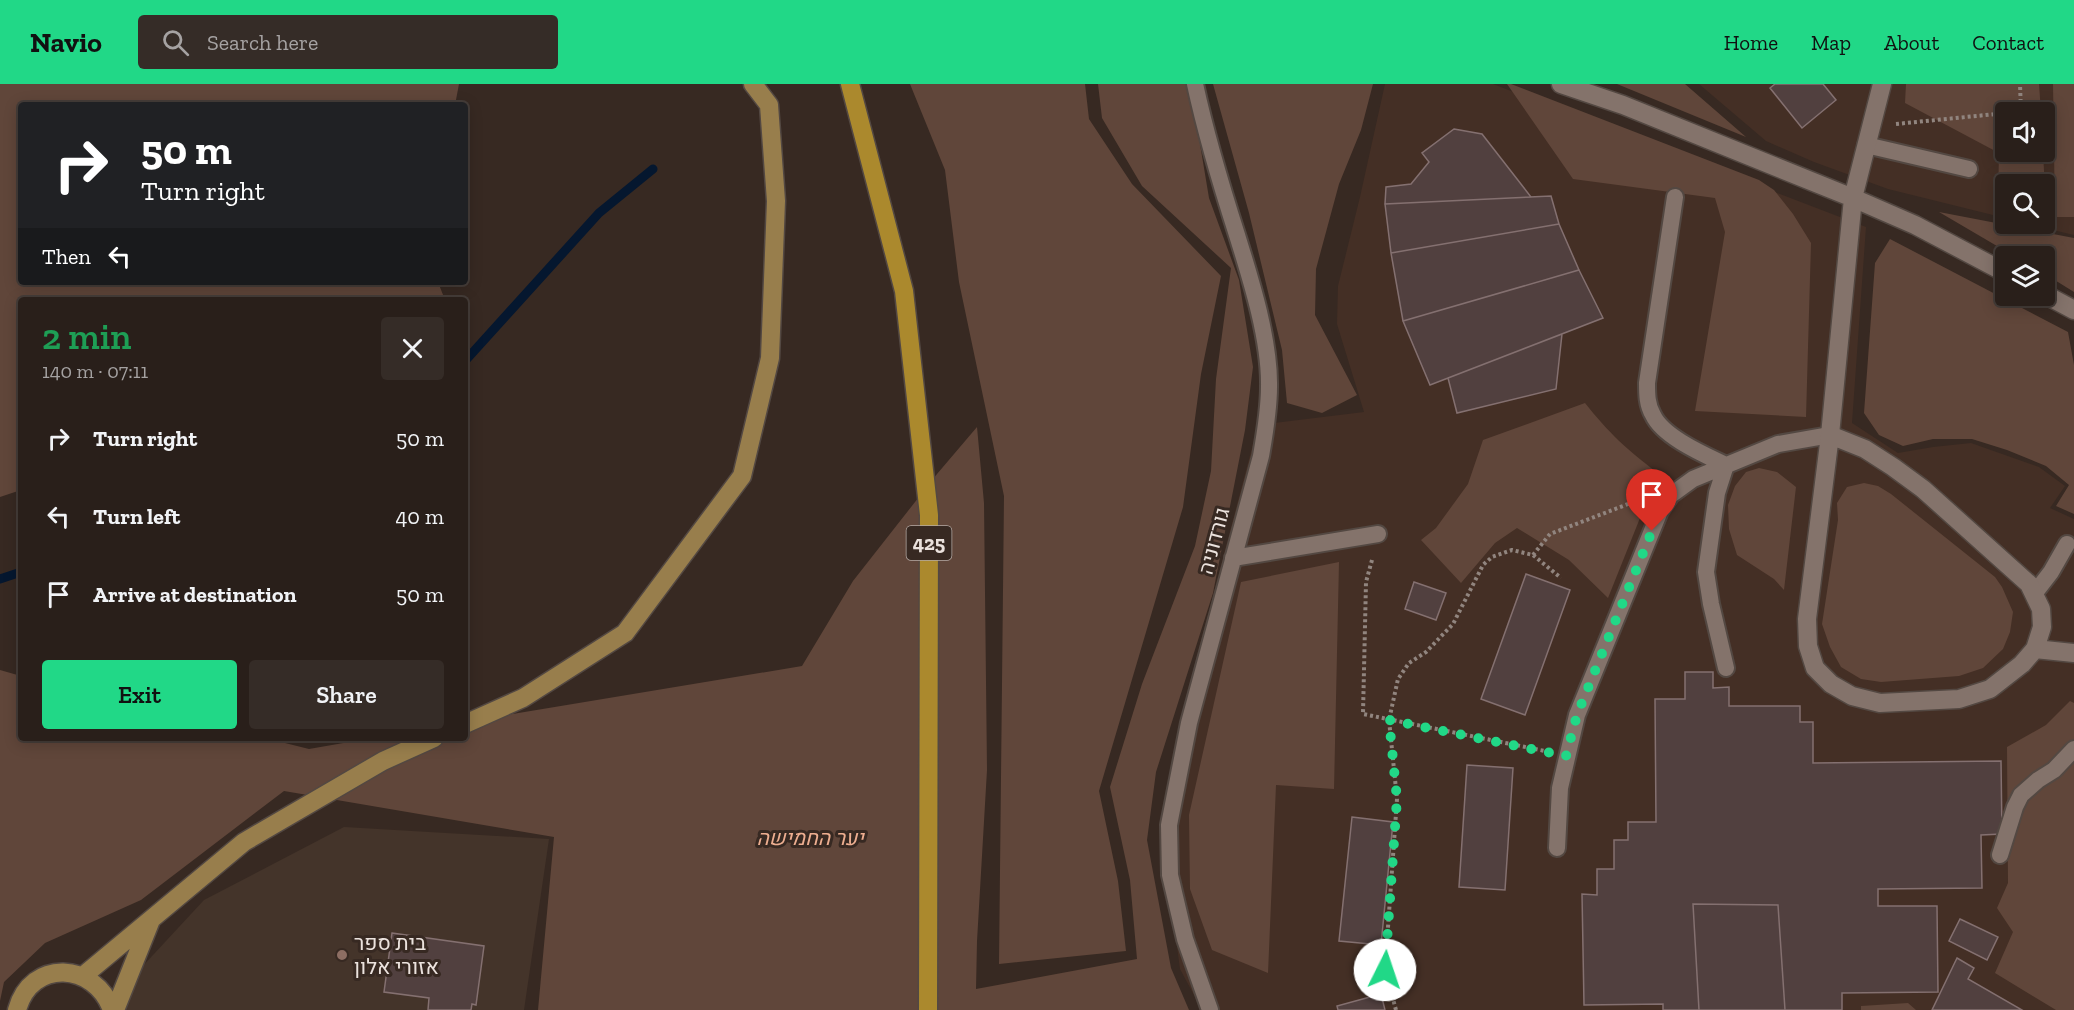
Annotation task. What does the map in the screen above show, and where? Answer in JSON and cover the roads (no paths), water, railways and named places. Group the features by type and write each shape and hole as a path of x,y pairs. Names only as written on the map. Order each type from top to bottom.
{"main road":[{"path":"468,723 523,698 625,633 742,476 770,358 776,201 769,105 753,84"},
{"name":"425","path":"850,84 904,291 929,514 928,1010"},
{"path":"83,976 244,842 383,761 428,741"},
{"path":"113,1010 151,919"},
{"path":"17,1010 19,1001 26,990 46,976 58,972 83,976 97,985 108,998 113,1010"}],"street":[{"path":"1561,84 1623,105 1853,198 1915,225 1995,267"},
{"path":"1830,435 1865,449 1923,489 2029,584 2041,609 2042,627 2035,649 2022,664 1990,689 1959,699 1880,703 1852,696 1831,684 1815,668 1808,646 1807,619 1830,435 1853,198 1882,84"},
{"path":"2055,300 2074,310"},
{"path":"2035,649 2074,653"}],"lane":[{"name":"גורדוניה","path":"1195,84 1204,125 1252,284 1266,351 1269,385 1267,422 1261,456 1189,723 1169,825 1170,875 1185,939 1210,1010"},
{"path":"1866,145 1970,169"},
{"path":"1675,197 1647,383 1647,399 1653,417 1665,430 1699,452 1726,465"},
{"path":"1557,848 1560,788 1577,715 1660,511 1671,495 1693,479 1778,444 1830,435"},
{"path":"1726,465 1717,493 1706,572 1726,669"},
{"path":"1233,558 1378,534"},
{"path":"2034,594 2051,572 2067,544"},
{"path":"2000,855 2015,807 2022,795 2038,780 2054,770 2074,749"}],"waterway":[{"path":"468,358 599,213 653,169"},
{"path":"0,579 18,573"}],"place":[{"name":"בית ספר אזורי אלון","path":"342,955"}],"park label":[{"name":"יער החמישה","path":"810,838"}]}
